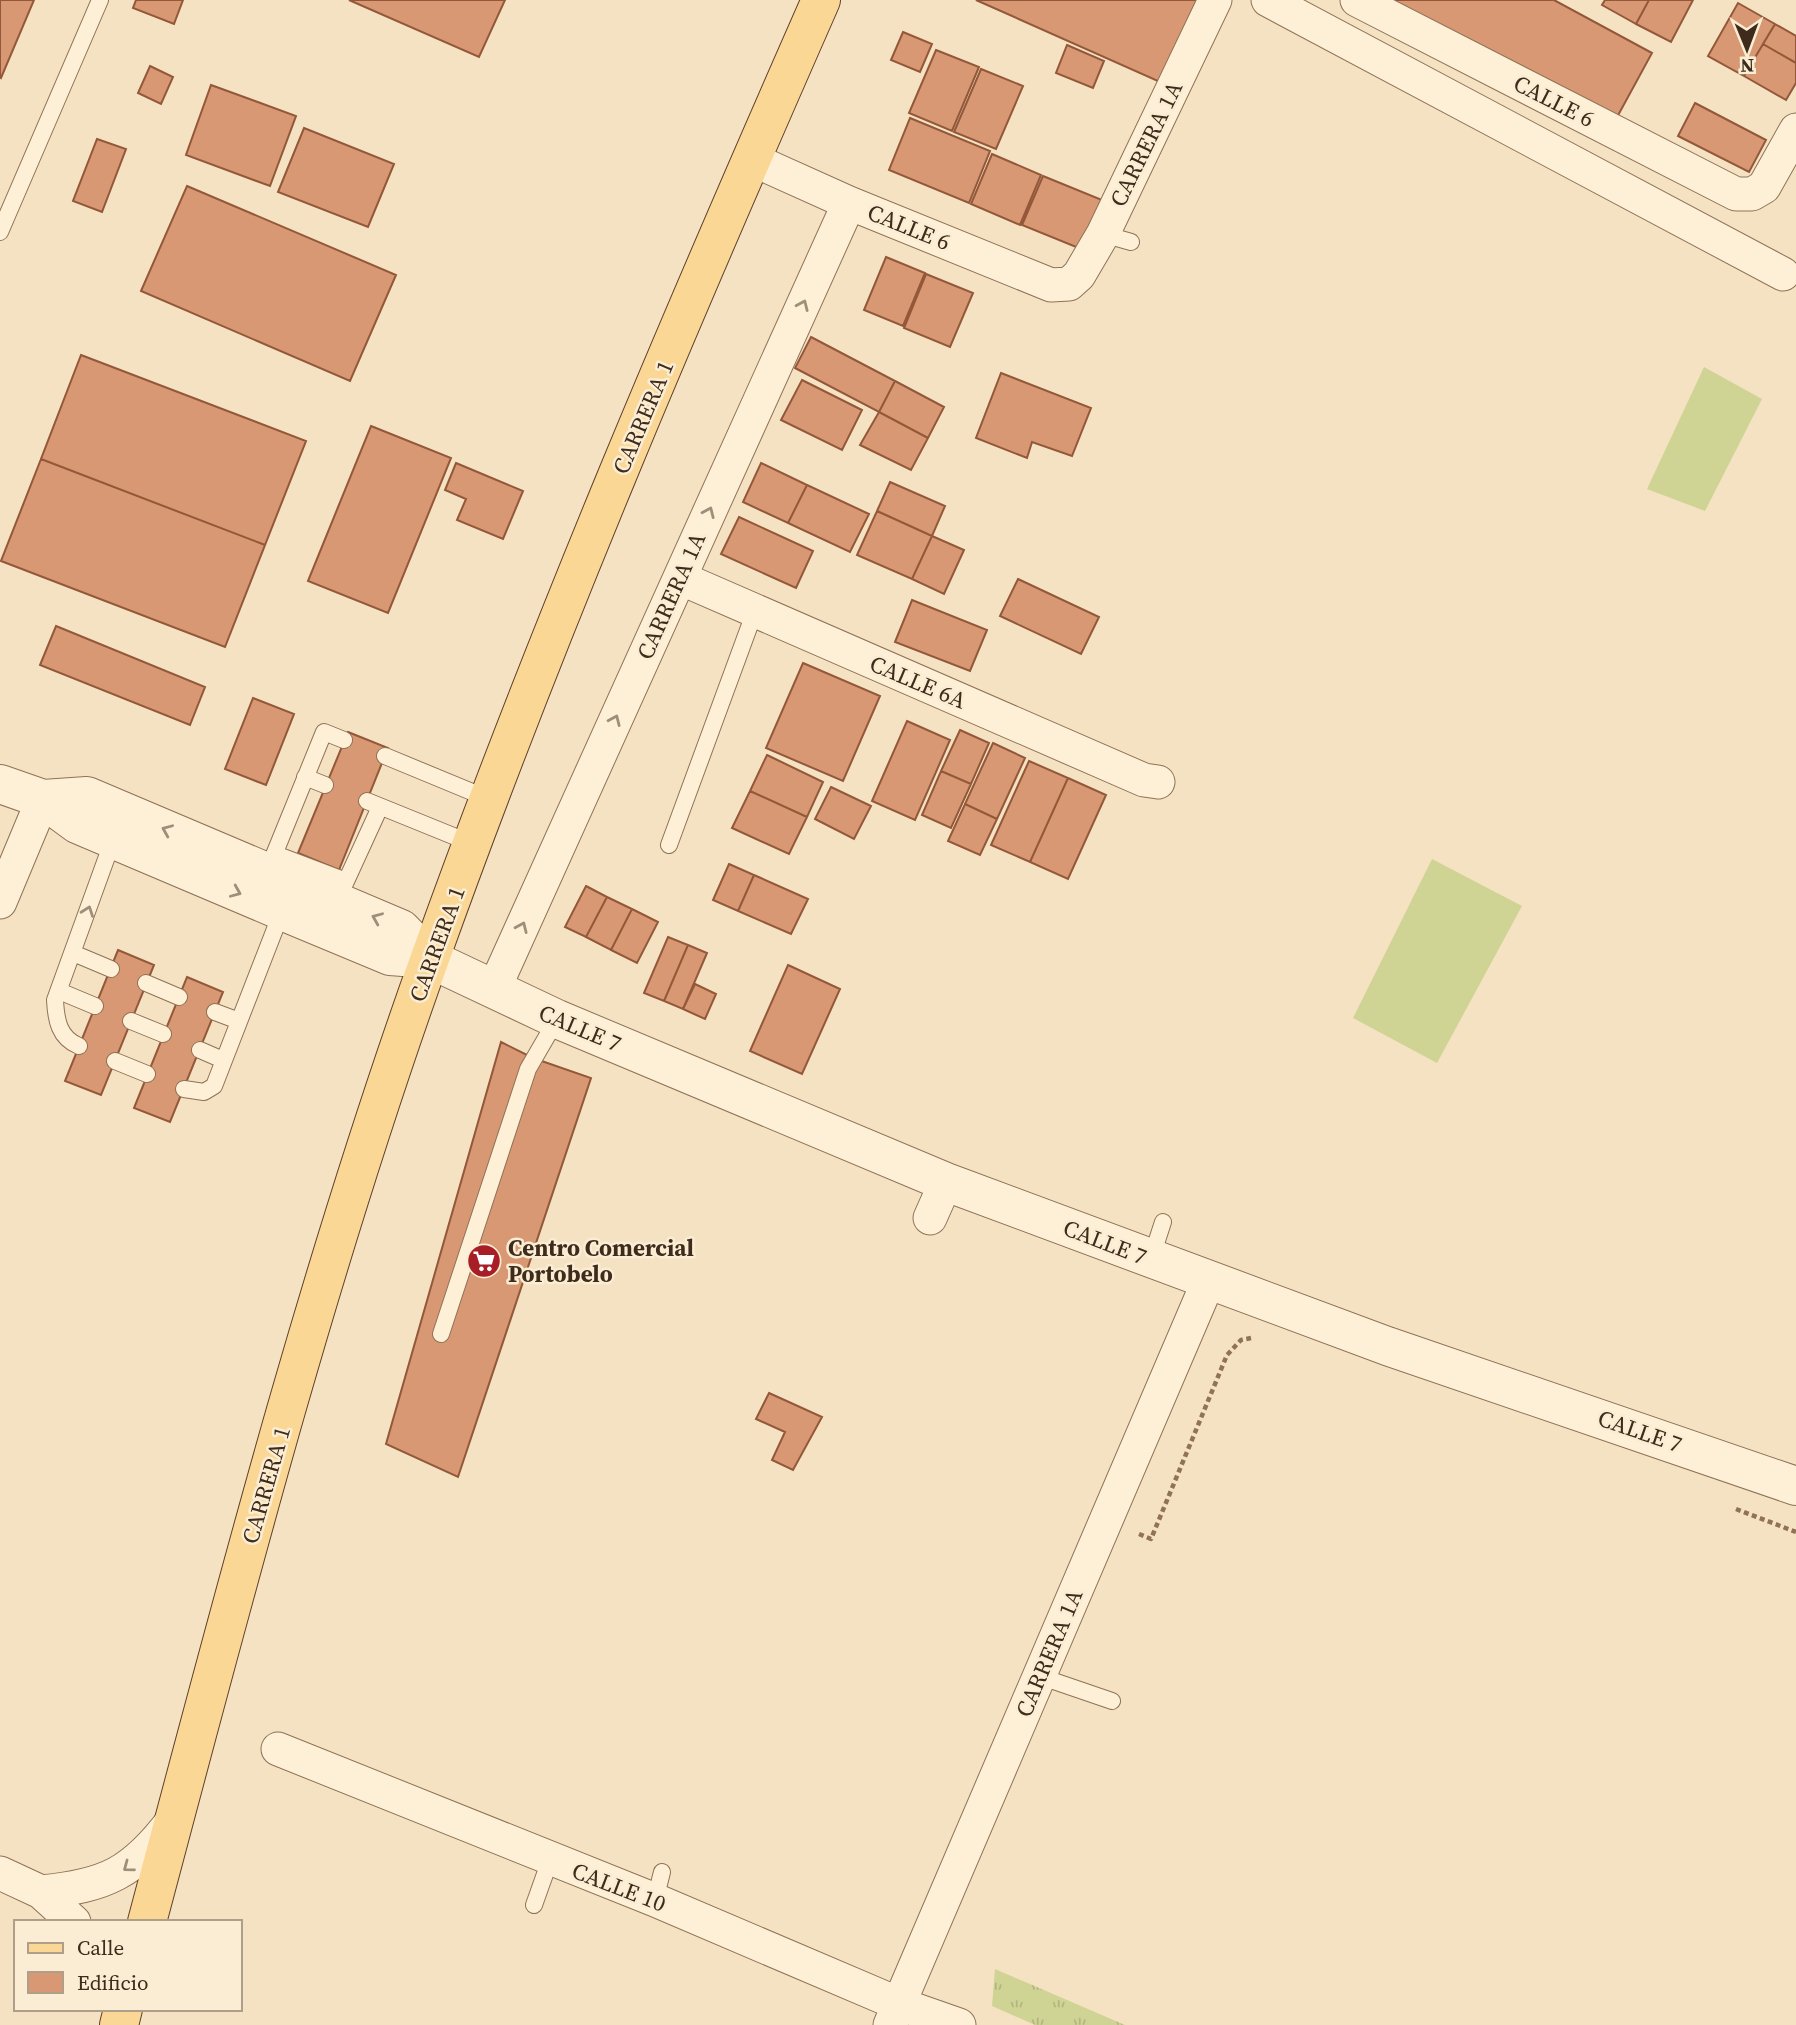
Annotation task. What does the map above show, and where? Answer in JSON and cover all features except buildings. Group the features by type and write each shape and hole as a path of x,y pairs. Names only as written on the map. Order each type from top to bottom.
{"main road":[{"name":"CARRERA 1","path":"148,1920 260,1504 349,1200 430,959 582,563 751,159 821,0"}],"street":[{"name":"CARRERA 1A","path":"1069,284 1117,238 1215,0"},
{"path":"1268,0 1783,274"},
{"name":"CALLE 6","path":"1357,0 1736,194 1752,194 1764,187 1796,131"},
{"name":"CALLE 6","path":"751,159 849,203 1051,285 1069,284"},
{"name":"CARRERA 1A","path":"494,989 849,203"},
{"name":"CALLE 6A","path":"680,578 1144,780 1163,777"},
{"name":"CALLE 7","path":"0,785 43,799 76,824 282,911 390,956 430,959 558,1019 946,1182 1208,1282 1387,1346 1677,1434 1796,1486"},
{"name":"CALLE 7","path":"43,799 87,796 342,891 401,929 430,959"},
{"path":"0,902 43,799"},
{"path":"930,1218 946,1182"},
{"name":"CARRERA 1A","path":"895,2014 1208,1282"},
{"name":"CALLE 10","path":"278,1749 550,1860 659,1886 895,2014 959,2025"},
{"path":"40,1892 81,1888 118,1874 150,1850 175,1818"},
{"path":"0,1873 40,1892 72,1920"}],"lane":[{"path":"0,232 100,0"},
{"path":"669,845 755,611"},
{"path":"271,863 324,732 344,740"},
{"path":"385,756 491,800"},
{"path":"306,777 326,785"},
{"path":"342,891 373,804 473,844"},
{"path":"79,1046 70,1043 62,1033 56,1018 55,1000 113,840"},
{"path":"184,1089 204,1092 214,1086 282,911"},
{"path":"73,953 111,968"},
{"path":"146,983 179,997"},
{"path":"59,991 95,1006"},
{"path":"215,1012 239,1021"},
{"path":"441,1334 528,1069 558,1019"},
{"path":"131,1021 163,1034"},
{"path":"200,1050 223,1060"},
{"path":"115,1061 147,1074"},
{"path":"1151,1259 1163,1222"},
{"path":"1039,1676 1112,1702"},
{"path":"534,1905 550,1860"}],"path":[{"path":"1106,1520 1151,1539 1227,1355 1241,1340 1253,1338"},
{"path":"1731,1507 1796,1532"}],"green space":[{"path":"1704,367 1762,399 1705,511 1647,489"},
{"path":"1432,859 1522,906 1437,1063 1353,1018"},
{"path":"995,1969 1125,2025 1035,2025 992,2006"}],"place":[{"name":"Centro Comercial Portobelo","path":"484,1261"}]}
